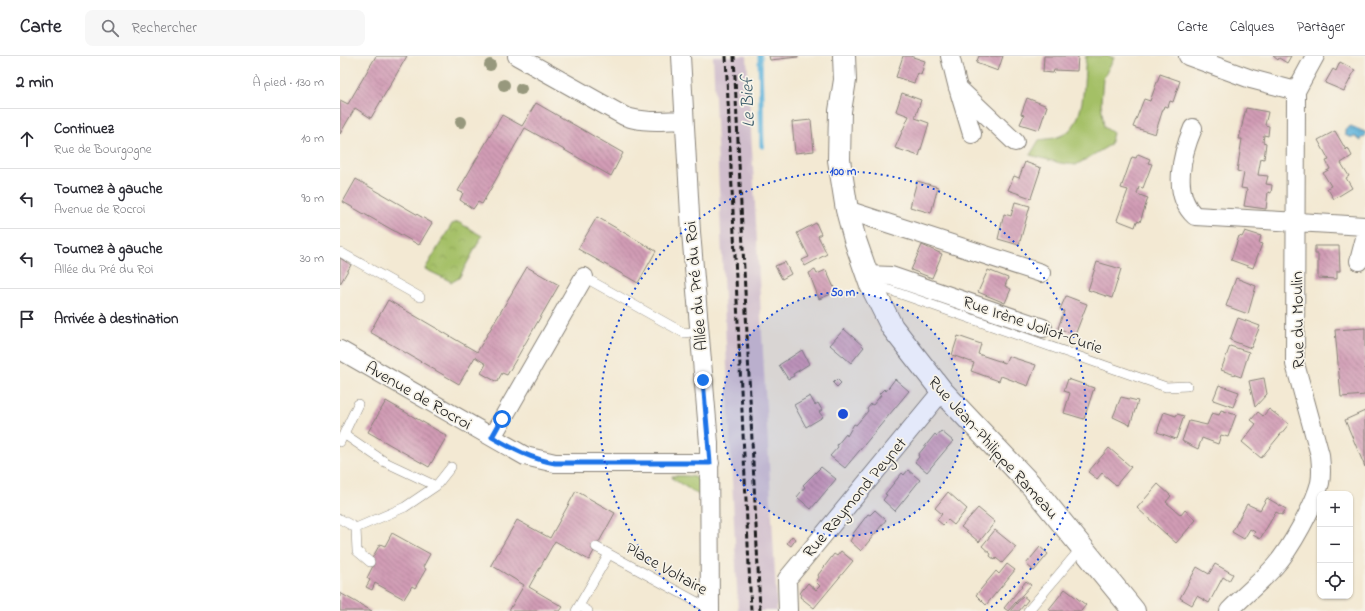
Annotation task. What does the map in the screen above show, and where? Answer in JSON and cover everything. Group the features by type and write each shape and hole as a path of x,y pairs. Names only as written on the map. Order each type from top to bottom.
{"street":[{"path":"518,56 624,116 637,121 684,120"},
{"name":"Allée du Pré du Roi","path":"681,56 699,331 710,463 710,610"},
{"name":"Rue Jean-Philippe Rameau","path":"828,56 832,82 840,111"},
{"name":"Rue Jean-Philippe Rameau","path":"844,56 845,80 840,111 839,160 847,210 854,240 868,279 892,327 942,391 1032,486 1134,611"},
{"path":"950,56 972,134"},
{"path":"1188,56 1251,79 1296,91 1315,56"},
{"path":"958,88 1015,142"},
{"name":"Rue du Moulin","path":"1229,611 1275,566 1286,552 1296,537 1320,483 1320,455 1295,364 1296,91"},
{"path":"1193,128 1182,162 1182,191 1188,209 1195,216 1365,226"},
{"path":"847,210 1041,273"},
{"path":"1359,261 1365,238"},
{"path":"868,279 891,276 1043,328"},
{"path":"492,437 584,277"},
{"name":"Avenue de Rocroi","path":"340,350 525,456 555,463 710,463"},
{"name":"Rue Raymond Peynet","path":"788,611 787,579 942,391"}],"lane":[{"path":"340,252 420,297"},
{"path":"584,277 684,333 699,331"},
{"name":"Rue Irène Joliot-Curie","path":"868,279 1166,387 1187,386"},
{"path":"358,404 342,438 385,462 436,486"},
{"path":"356,528 405,507 436,486 451,466"},
{"path":"340,519 356,528"},
{"path":"356,528 357,551 370,562"},
{"name":"Place Voltaire","path":"596,547 710,610"},
{"path":"1028,611 1082,547"},
{"name":"Place Voltaire","path":"588,611 577,608 609,554"}],"shaded area":[{"path":"713,56 747,56 777,611 738,611"}],"green space":[{"path":"1086,56 1108,56 1114,58 1103,79 1101,102 1104,127 1113,133 1110,145 1076,165 1060,163 1030,155 1039,140 1060,136 1069,131 1075,123 1082,102"},
{"path":"458,222 482,236 459,278 452,282 425,269 452,224"},
{"path":"672,476 688,476 699,479 702,482 702,497 673,479"}],"water":[{"path":"1351,126 1365,132 1365,136 1361,138 1361,141 1356,137 1345,135 1345,129"}],"building":[{"path":"376,56 407,56 371,118 355,108 340,134 340,100 348,104"},
{"path":"769,56 798,56 798,57 770,60"},
{"path":"903,56 910,56 925,61 921,75 918,73 914,83 896,77"},
{"path":"979,56 1003,56 998,71 976,63"},
{"path":"1044,56 1078,56 1077,71 1054,70 1053,73 1043,72"},
{"path":"1273,56 1291,56 1287,63 1279,58 1278,60"},
{"path":"1340,62 1355,70 1344,91 1325,83 1333,69 1336,71"},
{"path":"1160,74 1180,81 1173,102 1170,101 1168,107 1164,106 1155,134 1133,127 1144,99 1150,101"},
{"path":"902,93 921,100 915,118 929,123 919,156 895,148 909,116 896,111"},
{"path":"1027,98 1047,106 1039,130 1020,124 1024,115 1021,114"},
{"path":"536,103 623,153 611,176 525,128 482,204 478,202 473,209 460,200 463,193 458,191 502,115 522,126"},
{"path":"1246,108 1268,112 1265,125 1269,126 1268,136 1264,135 1263,142 1266,143 1264,159 1261,158 1258,175 1268,176 1266,184 1272,185 1271,193 1268,192 1266,209 1244,206 1247,189 1241,188 1244,173 1237,171 1242,139 1239,139"},
{"path":"811,120 814,151 795,153 792,122"},
{"path":"1335,131 1346,150 1348,148 1352,156 1341,163 1349,176 1346,178 1352,188 1334,199 1327,188 1331,186 1323,173 1330,169 1326,161 1329,160 1318,140"},
{"path":"1138,154 1150,159 1148,163 1152,164 1143,188 1139,187 1137,194 1148,198 1140,222 1137,221 1135,227 1117,220 1128,190 1121,188 1132,157 1136,158"},
{"path":"1025,162 1041,168 1031,198 1008,190 1014,176 1019,178"},
{"path":"356,179 432,223 419,245 343,202"},
{"path":"917,181 938,187 931,213 910,207"},
{"path":"1015,202 1030,206 1019,245 998,239 1004,214 1011,216"},
{"path":"597,217 656,251 638,283 578,249"},
{"path":"816,223 821,234 818,236 827,254 805,266 802,260 809,257 797,233"},
{"path":"1245,231 1261,236 1259,243 1262,244 1253,268 1231,260 1239,236 1242,237"},
{"path":"922,245 942,254 932,278 911,270"},
{"path":"1315,246 1339,246 1340,271 1337,271 1337,279 1318,278 1318,254 1315,254"},
{"path":"340,258 351,265 340,284"},
{"path":"785,262 791,274 782,279 775,266"},
{"path":"1097,262 1121,269 1112,298 1088,290"},
{"path":"527,267 559,285 507,375 502,373 497,382 481,373 486,364 475,357 459,384 370,332 388,300 477,352"},
{"path":"815,270 817,274 826,270 836,292 819,299 809,273"},
{"path":"988,270 1008,278 1005,286 1011,289 1005,303 978,292"},
{"path":"1236,278 1256,286 1248,314 1226,306"},
{"path":"1066,296 1087,304 1075,335 1058,328 1064,311 1060,309"},
{"path":"1238,318 1260,326 1251,348 1230,340"},
{"path":"1365,328 1365,395 1341,397 1335,330"},
{"path":"844,329 864,347 851,363 830,345"},
{"path":"958,336 981,344 978,354 1005,363 1008,356 1036,365 1028,386 1001,376 999,381 971,371 974,363 952,355"},
{"path":"1230,346 1249,352 1241,377 1221,370"},
{"path":"802,350 809,364 788,379 779,365"},
{"path":"1264,378 1267,394 1255,407 1249,381"},
{"path":"837,379 841,383 837,387 833,383"},
{"path":"895,379 909,391 845,468 830,456 846,434 847,436 854,424 856,425 868,411 867,409 871,404 873,405 881,395 879,394 884,389 886,391"},
{"path":"1068,379 1094,388 1084,419 1064,413 1070,393 1064,391"},
{"path":"1219,385 1239,392 1233,407 1213,400"},
{"path":"810,396 815,405 818,403 822,410 819,412 823,417 806,427 794,405"},
{"path":"1121,397 1138,401 1130,425 1113,417"},
{"path":"386,401 447,436 429,467 368,432"},
{"path":"1269,409 1289,424 1261,458 1242,442 1256,424 1251,420 1258,412 1263,416"},
{"path":"1221,410 1236,415 1228,437 1221,435 1218,444 1202,438 1198,449 1182,441 1189,421 1207,425 1212,413 1219,415"},
{"path":"1365,411 1365,467 1345,420"},
{"path":"1164,412 1176,416 1177,414 1184,416 1176,439 1157,432"},
{"path":"941,431 953,441 927,472 915,462 919,457 918,455 935,434 937,436"},
{"path":"1109,448 1131,467 1116,485 1102,473 1097,479 1088,472"},
{"path":"821,467 836,479 811,509 797,497 805,487 803,485"},
{"path":"908,470 920,480 895,511 883,500 887,495 885,494 902,473 904,475"},
{"path":"1158,484 1171,496 1166,502 1181,515 1185,510 1196,520 1176,543 1137,508"},
{"path":"576,491 615,513 589,560 555,541 529,587 563,607 560,611 509,611 524,585 491,565 517,520 550,538"},
{"path":"948,492 967,509 954,525 948,520 943,525 937,520 942,514 935,508"},
{"path":"1267,498 1286,509 1282,515 1276,512 1260,539 1253,535 1255,532 1250,529 1244,539 1232,532 1247,504 1260,510"},
{"path":"978,508 995,522 979,542 961,527"},
{"path":"875,510 886,520 861,551 850,541 853,536 852,535 868,514 870,515"},
{"path":"995,530 1016,547 1002,563 996,558 995,560 990,556 991,554 982,546"},
{"path":"392,533 430,554 423,567 426,569 415,588 412,586 404,599 375,583 372,590 366,587 370,580 367,578 374,564 370,562 380,544 385,546"},
{"path":"792,536 796,539 791,546 787,543"},
{"path":"1040,547 1048,554 1034,571 1026,564"},
{"path":"841,551 853,561 814,608 800,597 800,593 808,583 816,590 820,586 816,582 819,577 818,575 834,554 837,556"},
{"path":"1007,564 1015,570 986,605 976,595 996,571 999,574"},
{"path":"1215,564 1233,574 1229,581 1223,577 1209,603 1197,596 1192,605 1180,598 1197,567 1209,574"},
{"path":"1026,581 1031,585 1008,611 1004,608"},
{"path":"1065,589 1086,605 1081,611 1051,611 1049,609"},
{"path":"340,593 372,611 340,611"},
{"path":"1023,596 1028,600 1019,611 1010,611"}],"waterway":[{"name":"Le Bief","path":"760,56 762,146"}],"railway":[{"path":"726,56 751,611"},
{"path":"734,56 760,611"}],"route":[{"path":"502,419 492,437 525,456 540,461 555,463 710,463 703,380"}]}
